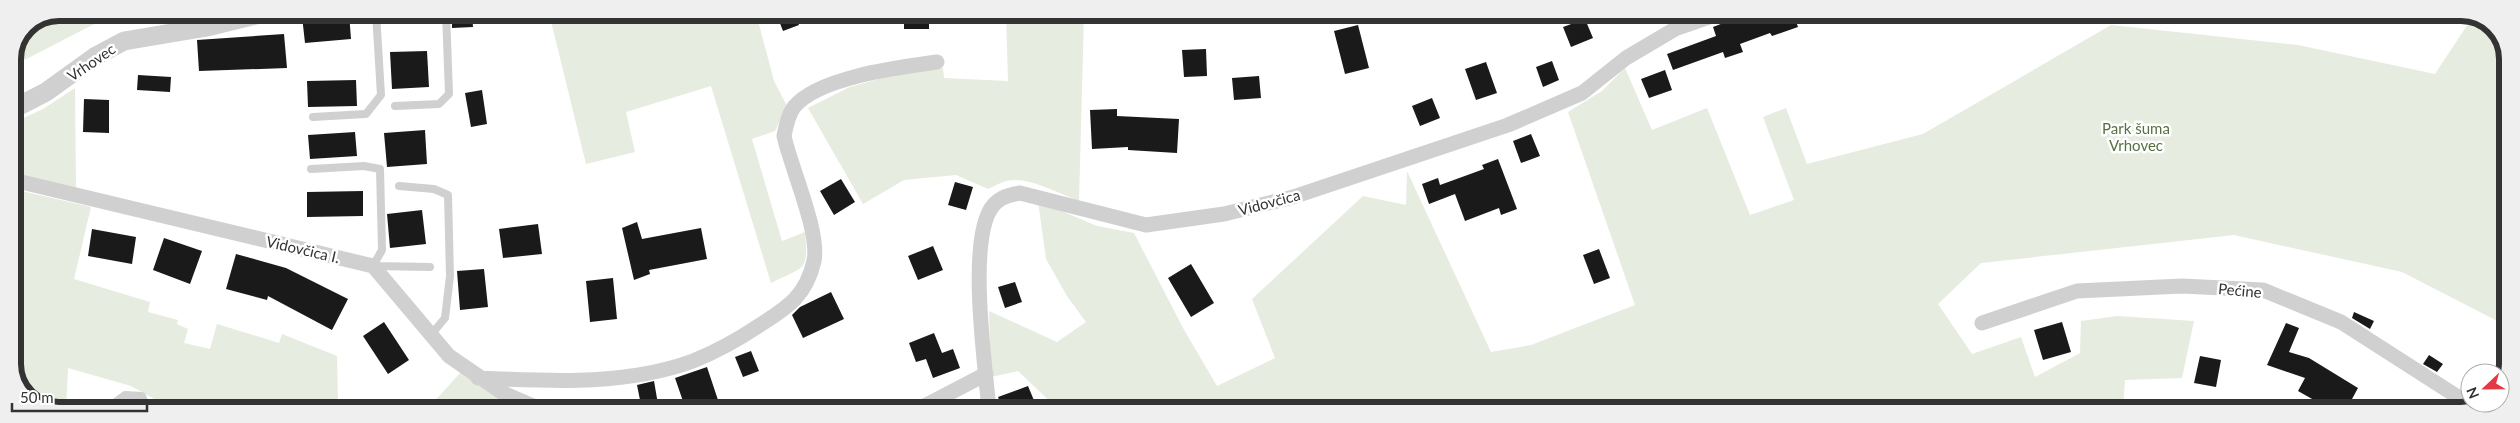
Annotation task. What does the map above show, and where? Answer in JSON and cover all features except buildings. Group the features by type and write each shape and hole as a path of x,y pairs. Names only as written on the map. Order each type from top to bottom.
{"street":[{"name":"Vrhovec","path":"21,104 46,92 96,56 124,41 207,27 230,21"},
{"name":"Vidovčica","path":"988,401 979,280 982,239 989,212 998,200 1008,195 1020,193 1146,225 1224,214 1293,197 1516,122 1582,93 1626,58 1675,28 1694,22"},
{"path":"478,378 549,382 657,371 695,360 738,339 786,308 799,296 805,287 814,259 810,226 784,136 786,122 793,108 815,92 870,72 937,62"},
{"name":"Vidovčica I.","path":"21,182 373,266"},
{"path":"373,266 430,336 449,356 478,378 503,393 522,401"},
{"name":"Pećine","path":"1982,324 2077,291 2182,286 2264,290 2341,322 2460,398"},
{"path":"934,401 986,374"}],"lane":[{"path":"313,117 366,114 381,95 377,21"},
{"path":"395,106 439,104 449,94 446,21"},
{"path":"311,169 364,166 380,169 382,250 373,266 430,267"},
{"path":"400,186 434,189 448,195 449,284 445,318 430,336"},
{"path":"116,401 125,395 142,396 144,401"}],"green space":[{"path":"59,21 100,21 21,62 24,45 28,38 32,32 45,24"},
{"path":"551,21 758,21 774,81 787,106 775,131 752,139 782,241 805,232 805,262 802,267 771,283 711,86 626,112 635,152 586,164"},
{"path":"1006,21 1084,21 1079,201 1030,182 1011,180 988,189 956,175 904,180 863,204 808,108 850,87 889,76 943,68 944,78 1008,81"},
{"name":"Park šuma Vrhovec","path":"2469,22 2480,26 2486,31 2496,45 2499,57 2498,321 2402,272 2234,235 1981,263 1938,304 1972,354 2021,337 2035,377 2080,353 2081,321 2117,316 2194,321 2182,378 2125,380 2124,402 1050,401 1018,371 991,377 989,311 1057,342 1086,322 1067,296 1046,259 1038,201 1097,226 1134,233 1183,328 1217,386 1275,358 1252,299 1363,196 1406,205 1407,171 1491,352 1531,345 1635,305 1568,112 1602,91 1625,68 1652,130 1707,108 1750,215 1794,200 1763,117 1786,108 1807,164 1923,134 2111,25 2298,45 2435,74"},
{"path":"75,88 76,191 21,178 21,119 43,109"},
{"path":"21,191 91,207 74,279 150,302 148,312 178,320 177,324 188,329 184,343 210,349 217,324 279,343 282,334 337,356 338,401 158,401 131,386 68,368 66,401 49,400 36,394 28,385 22,371"},
{"path":"461,372 501,399 499,401 434,401"}]}
